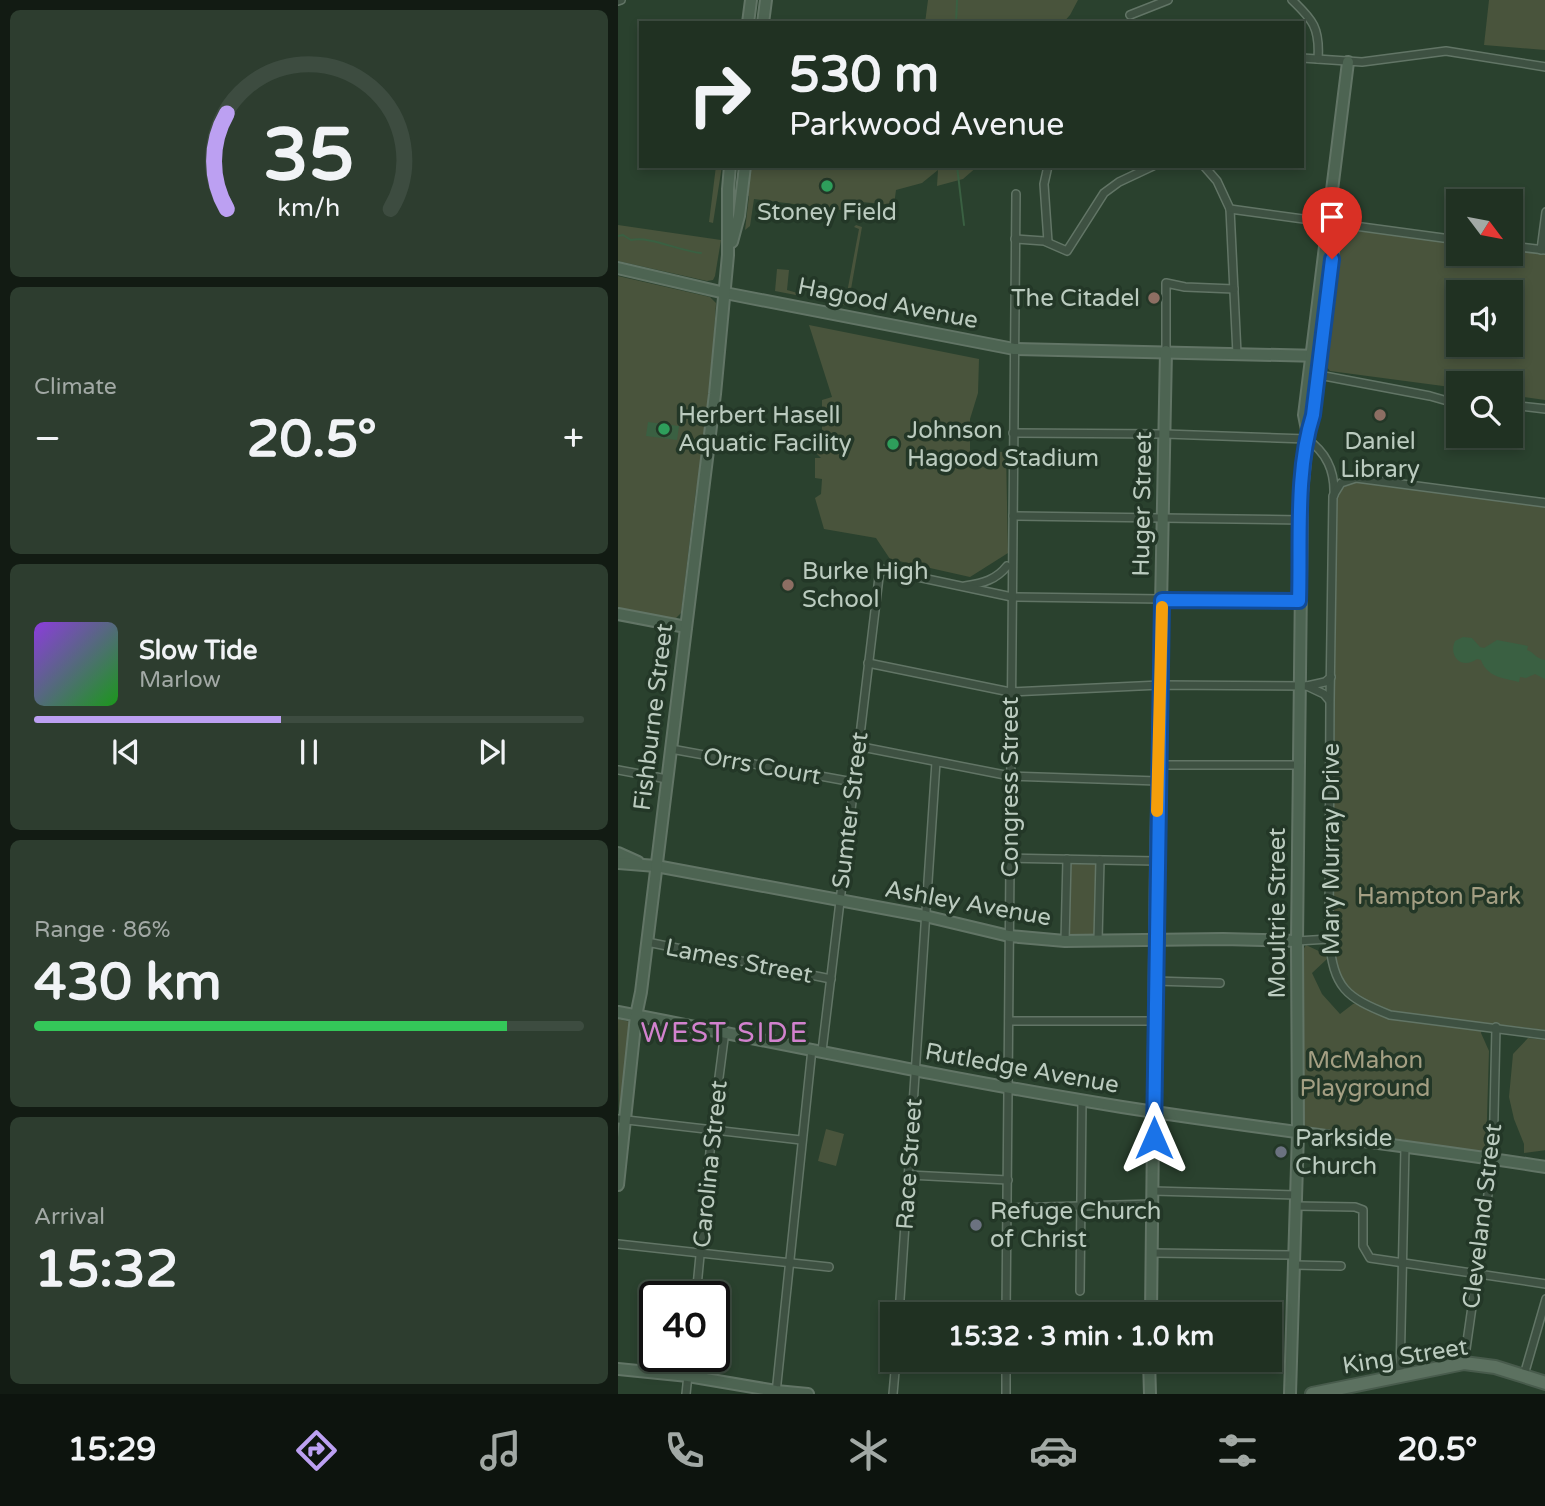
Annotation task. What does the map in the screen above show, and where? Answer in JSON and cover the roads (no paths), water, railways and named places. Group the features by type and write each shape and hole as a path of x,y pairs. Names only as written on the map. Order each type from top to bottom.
{"main road":[{"name":"King Street","path":"1316,1393 1464,1363 1488,1365 1545,1382"}],"street":[{"path":"749,21 751,0"},
{"path":"763,21 766,0"},
{"path":"1130,15 1168,0"},
{"path":"1292,0 1312,19 1319,43 1318,59"},
{"path":"1304,58 1348,62 1446,51 1545,67"},
{"name":"Moultrie Street","path":"1307,436 1304,415 1316,356 1326,234 1330,224 1348,62"},
{"name":"Fishburne Street","path":"618,1185 621,1119 647,942 650,865 667,779 715,394 728,255 730,168"},
{"name":"Fishburne Street","path":"728,255 739,216 745,168"},
{"path":"1048,168 1044,184 1048,242"},
{"path":"1015,239 1048,242 1067,251 1104,193 1119,182 1149,168"},
{"path":"1206,168 1217,181 1230,209 1237,354"},
{"name":"Congress Street","path":"1006,1302 1016,194"},
{"path":"1230,209 1446,238"},
{"path":"1523,248 1543,250 1545,212"},
{"name":"Hagood Avenue","path":"618,268 725,293 1014,349 1316,356"},
{"name":"Huger Street","path":"1151,1302 1166,283 1185,287 1234,289"},
{"name":"Moultrie Street","path":"1290,1394 1298,1133 1297,941 1304,686 1299,601 1301,520 1307,436 1319,375 1316,356"},
{"path":"1319,375 1446,401"},
{"path":"1523,406 1545,409"},
{"path":"1013,433 1307,436 1321,450 1328,463 1346,476 1545,503"},
{"name":"Mary Murray Drive","path":"1328,463 1334,478 1329,939 1332,965 1345,991 1368,1006 1390,1015 1545,1035"},
{"path":"1334,496 1341,483 1356,478"},
{"path":"1013,516 1301,520"},
{"name":"Congress Street","path":"1012,597 1007,566 1013,552"},
{"path":"962,586 997,577 1007,566"},
{"name":"Sumter Street","path":"776,1393 801,1140 831,979 880,569 962,586"},
{"path":"962,586 1012,597 1299,601"},
{"path":"618,614 686,627"},
{"path":"868,663 1010,692 1160,685 1304,686 1325,682 1331,677"},
{"path":"1304,686 1323,694 1330,701"},
{"path":"857,746 1010,776 1158,782"},
{"name":"Orrs Court","path":"671,749 853,782"},
{"name":"Race Street","path":"900,1302 936,762"},
{"path":"1158,765 1300,765"},
{"path":"618,770 667,779"},
{"name":"Ashley Avenue","path":"618,853 650,865"},
{"path":"1009,858 1156,861"},
{"path":"1065,941 1067,859"},
{"path":"1098,940 1100,860"},
{"name":"Ashley Avenue","path":"618,863 650,865 925,916 1009,936 1065,941 1329,939"},
{"name":"Lames Street","path":"647,942 831,979"},
{"path":"1155,981 1220,983"},
{"name":"Rutledge Avenue","path":"618,1012 1082,1100 1545,1167"},
{"path":"1009,1021 1155,1021"},
{"name":"Cleveland Street","path":"1464,1363 1493,1159 1496,1027"},
{"name":"Carolina Street","path":"697,1281 725,1031"},
{"path":"1080,1291 1082,1100"},
{"path":"621,1119 801,1140"},
{"path":"1400,1375 1405,1147"},
{"path":"909,1175 1008,1180"},
{"path":"1153,1191 1296,1200 1355,1207 1363,1210 1363,1249 1370,1258 1545,1284"},
{"path":"1008,1208 1153,1204"},
{"path":"618,1244 829,1267"},
{"path":"1153,1253 1294,1260 1341,1266"},
{"path":"1524,1374 1545,1299"},
{"path":"618,1369 688,1376 776,1393 808,1394"},
{"path":"686,1394 688,1372"},
{"path":"893,1394 895,1372"},
{"path":"1006,1372 1006,1394"},
{"path":"1149,1372 1150,1394"}],"waterway":[{"path":"956,21 957,0"},
{"path":"957,168 964,225"},
{"path":"618,236 701,253"}],"place":[{"name":"Stoney Field","path":"827,186"},
{"name":"The Citadel","path":"1154,298"},
{"name":"Daniel Library","path":"1380,415"},
{"name":"Herbert Hasell Aquatic Facility","path":"664,429"},
{"name":"Johnson Hagood Stadium","path":"893,444"},
{"name":"Burke High School","path":"788,585"},
{"name":"Parkside Church","path":"1281,1152"},
{"name":"Refuge Church of Christ","path":"976,1225"}],"district":[{"name":"WEST SIDE","path":"725,1032"}],"park label":[{"name":"Hampton Park","path":"1439,896"},
{"name":"McMahon Playground","path":"1365,1074"}]}
